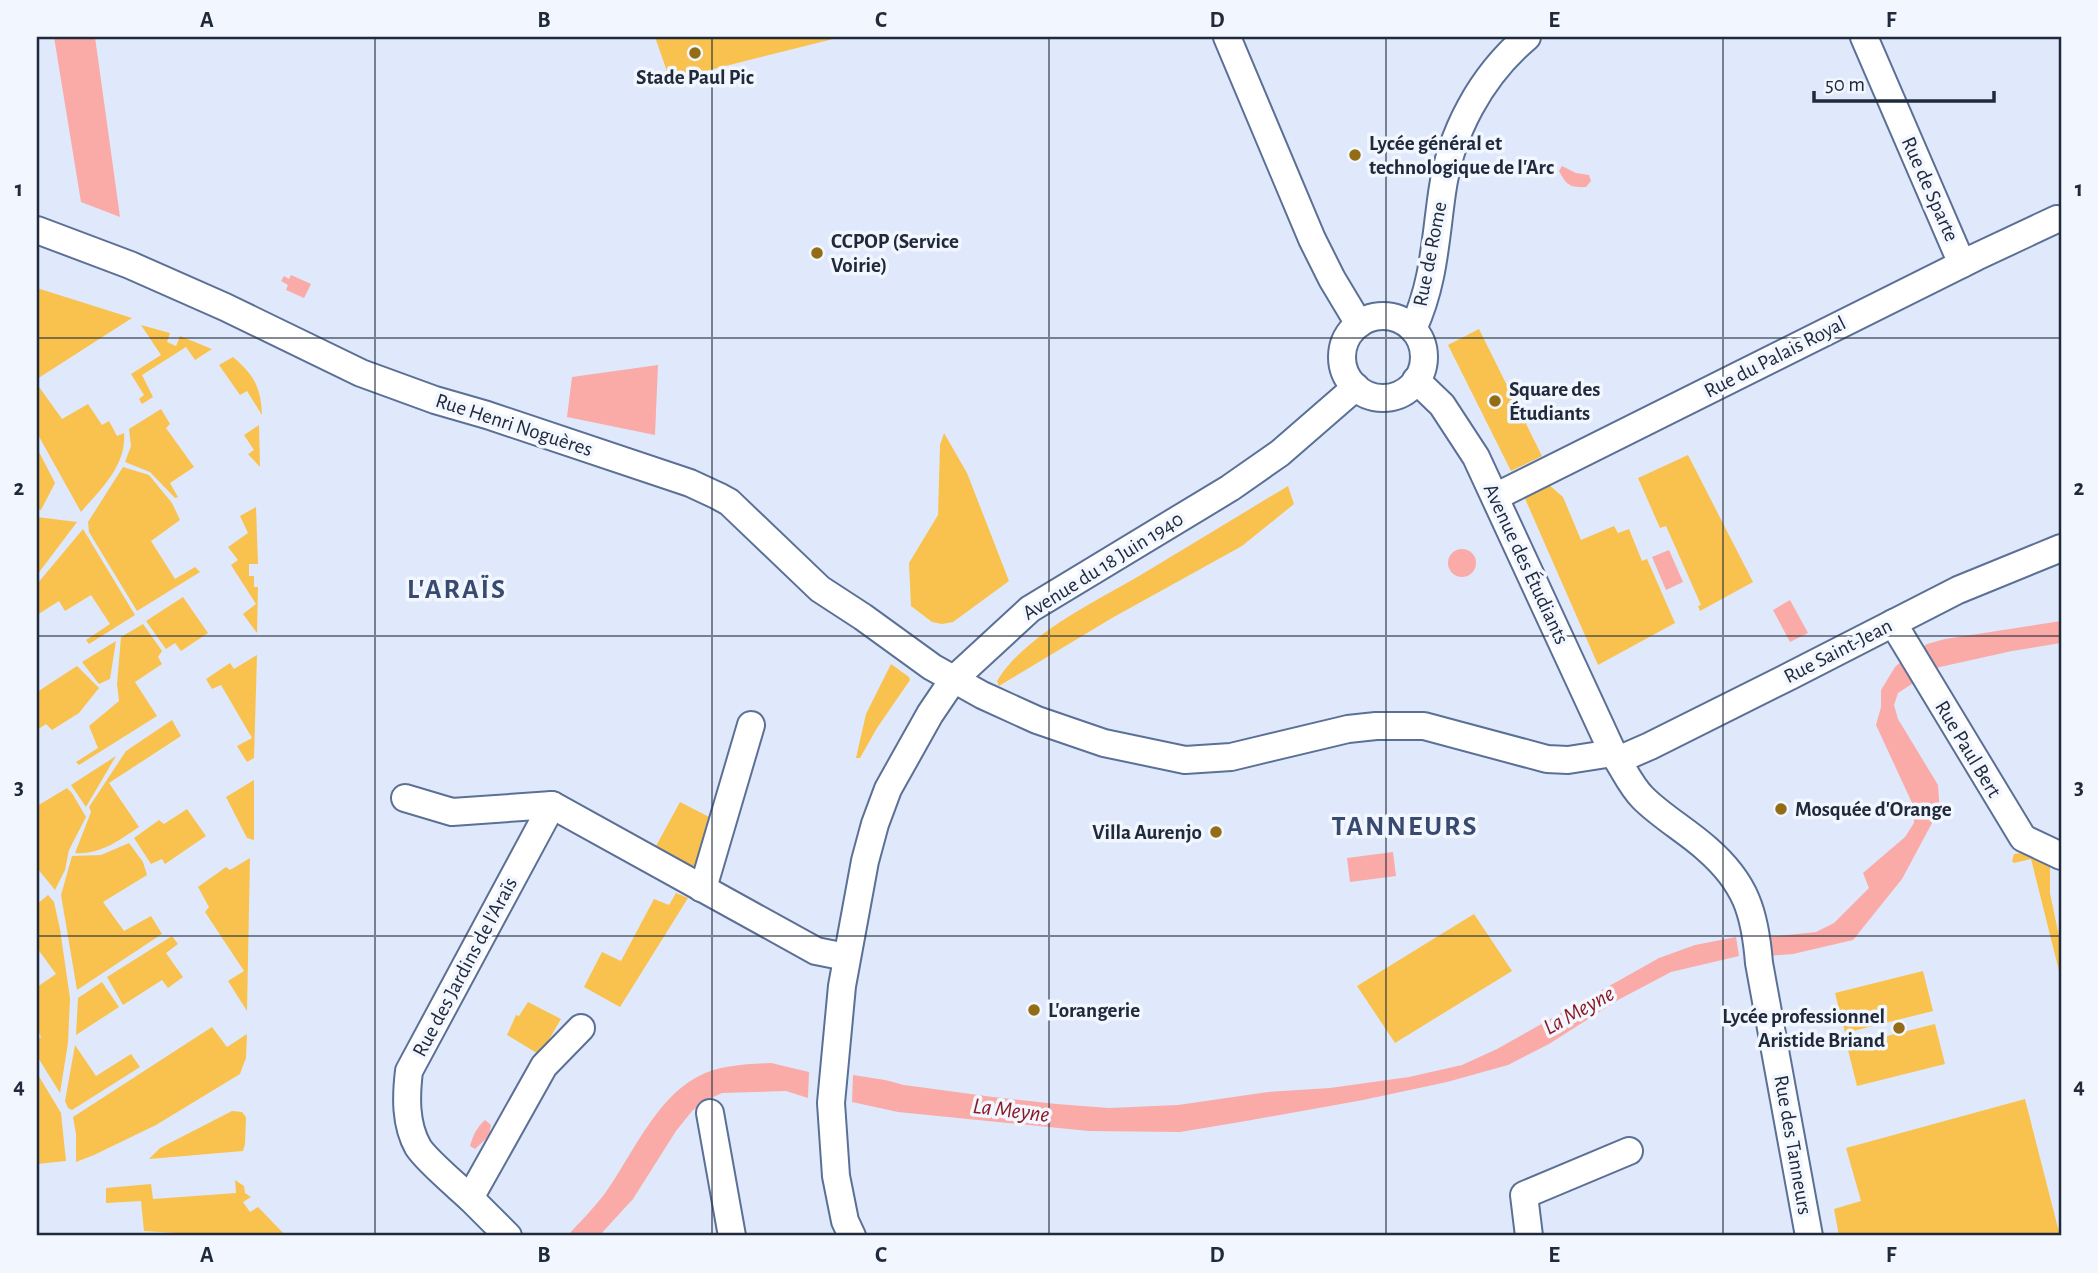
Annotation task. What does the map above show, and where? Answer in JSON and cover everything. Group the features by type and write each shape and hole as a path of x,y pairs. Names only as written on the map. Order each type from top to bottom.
{"street":[{"path":"1227,37 1312,239 1359,324"},
{"name":"Rue de Rome","path":"1413,328 1427,293 1448,160 1461,125 1488,79 1511,51 1527,37"},
{"name":"Rue de Sparte","path":"1864,37 1962,264"},
{"name":"Rue du Palais Royal","path":"1495,497 2057,219"},
{"name":"Rue Henri Noguères","path":"37,230 130,265 225,307 370,377 690,483 718,496 729,502 820,589 953,680 1037,720 1104,743 1185,760 1231,757 1348,729 1376,726 1423,726 1547,759 1574,759"},
{"path":"1382,316 1393,317 1413,328 1424,354 1422,368 1409,389 1387,398 1365,394 1356,387 1343,367 1342,355 1350,333 1359,324 1382,316"},
{"name":"Avenue des Étudiants","path":"1416,380 1442,405 1476,457 1630,783 1643,799 1722,863 1747,899 1756,929"},
{"name":"Avenue du 18 Juin 1940","path":"852,1236 845,1221 836,1176 831,1103 846,957 875,824 888,789 930,713 953,680 1030,609 1230,488 1280,453 1356,387"},
{"name":"Rue Saint-Jean","path":"1574,759 1616,757 1674,734 1958,590 2061,548"},
{"name":"Rue Paul Bert","path":"1893,623 2023,838 2061,856"},
{"path":"701,888 751,725"},
{"path":"405,798 452,812 552,805 816,951 846,957"},
{"name":"Rue des Jardins de l'Araïs","path":"508,1236 419,1148 411,1130 405,1098 409,1071 552,805"},
{"name":"Rue des Tanneurs","path":"1756,929 1759,963 1809,1236"},
{"path":"470,1198 544,1066 581,1028"},
{"path":"710,1113 732,1236"},
{"path":"1529,1236 1524,1195 1629,1150"}],"shaded area":[{"path":"655,37 841,37 670,80"},
{"path":"37,288 132,318 37,379"},
{"path":"141,325 170,333 167,342 176,346 180,336 212,349 195,360 186,347 142,375 153,397 142,404 139,399 144,395 131,374 161,355"},
{"name":"Square des Étudiants","path":"1479,329 1542,456 1511,471 1448,345"},
{"path":"233,357 255,382 262,415 247,391 240,395 219,365"},
{"path":"37,384 62,419 88,404 102,425 109,421 117,436 124,433 124,445 117,466 81,512 37,433"},
{"path":"161,409 170,424 166,428 194,467 170,483 178,497 175,498 150,472 125,462 131,446 129,429"},
{"path":"259,425 260,467 248,454 254,450 244,435"},
{"path":"944,433 967,473 1009,581 953,622 942,624 932,622 911,606 909,563 938,515 940,445"},
{"path":"37,448 55,483 41,510 37,509"},
{"path":"1688,455 1753,582 1700,611 1698,606 1701,605 1666,526 1660,528 1638,478"},
{"path":"123,467 149,475 172,503 180,520 151,541 175,579 195,567 200,572 137,611 89,532 88,522"},
{"path":"1548,484 1563,497 1581,540 1614,526 1618,533 1629,529 1642,561 1647,559 1675,623 1598,665 1523,494"},
{"path":"1288,486 1294,504 1242,546 1112,618 999,686 997,681 1024,649 1061,621"},
{"path":"256,507 258,564 249,564 249,576 254,576 254,587 258,587 257,633 243,614 256,604 231,565 238,560 228,547 248,533 240,516"},
{"path":"37,517 77,522 37,575"},
{"path":"83,529 135,615 89,644 86,640 110,624 91,595 65,611 59,601 37,615 37,584"},
{"path":"183,597 208,633 181,651 175,643 166,649 146,621"},
{"path":"143,624 162,651 158,657 162,664 135,682 157,716 79,765 76,762 98,748 89,726 119,701 117,684 121,637"},
{"path":"116,641 110,679 99,684 82,662"},
{"path":"257,655 254,758 247,762 237,746 252,738 221,685 212,689 206,679 230,663 234,669"},
{"path":"891,664 910,680 860,758 856,758 866,714"},
{"path":"77,666 99,688 79,713 52,730 46,724 37,730 37,692"},
{"path":"172,720 181,736 109,783 139,827 101,849 75,853 91,812 89,807 126,751"},
{"path":"116,756 86,807 71,785"},
{"path":"254,780 254,840 247,838 226,797"},
{"path":"67,788 86,817 69,850 65,870 55,890 37,868 37,806"},
{"path":"680,802 715,820 701,872 655,848"},
{"path":"187,809 206,836 165,864 162,859 151,864 134,838 159,820 164,824"},
{"path":"129,843 143,862 147,875 103,902 124,931 151,916 162,934 77,990 61,895 72,856 101,855"},
{"path":"2028,852 2042,859 2050,867 2050,893 2061,946 2061,979 2031,859 2014,863 2012,861 2014,854"},
{"path":"250,858 247,1011 228,981 244,971 205,912 209,907 198,887 226,867 230,870"},
{"path":"676,893 688,898 620,1007 584,987 602,952 621,961 654,899 669,905"},
{"path":"48,895 54,902 60,929 70,998 68,1043 60,1093 37,1056 37,1041 41,1037 37,1028 37,987 56,974 37,948 37,904"},
{"path":"1474,914 1512,971 1395,1043 1357,986"},
{"path":"172,936 178,944 166,953 183,977 168,988 162,980 123,1005 107,977"},
{"path":"1923,971 1933,1011 1845,1033 1835,993"},
{"path":"102,982 119,1007 76,1035 78,998"},
{"path":"528,1002 561,1019 540,1055 507,1035 516,1015 519,1016"},
{"path":"1935,1024 1945,1064 1857,1086 1847,1046"},
{"path":"212,1027 227,1047 247,1034 246,1058 240,1074 156,1125 76,1162 73,1117"},
{"path":"75,1045 96,1076 131,1054 140,1067 72,1110 65,1101"},
{"path":"37,1073 61,1113 66,1161 37,1164"},
{"path":"2025,1099 2060,1236 1839,1236 1834,1209 1861,1201 1846,1148"},
{"path":"232,1111 242,1112 246,1117 243,1151 149,1159 160,1148"},
{"path":"235,1180 244,1186 245,1193 251,1197 243,1202 250,1212 258,1207 286,1236 223,1236 144,1231 141,1201 106,1203 106,1188 151,1184 153,1199 236,1193"}],"water":[{"path":"54,37 95,37 120,217 81,202"},
{"path":"1562,166 1576,173 1589,175 1591,181 1586,187 1569,184 1559,171"},
{"path":"291,275 311,284 304,298 286,290 288,285 281,281 284,276 289,279"},
{"path":"658,365 655,435 567,417 572,377"},
{"path":"1462,549 1472,553 1476,563 1472,573 1462,577 1452,573 1448,563 1452,553"},
{"path":"1669,550 1683,582 1666,590 1652,557"},
{"path":"1790,600 1808,633 1790,642 1773,610"},
{"path":"2061,621 2061,643 1931,669 1920,649 1945,639"},
{"path":"1905,658 1918,680 1898,693 1894,705 1898,719 1938,785 1940,814 1932,823 1902,879 1853,940 1793,954 1769,956 1768,937 1816,932 1834,923 1869,888 1863,873 1905,837 1914,823 1913,805 1876,725 1881,707 1881,690 1895,667"},
{"path":"1393,852 1396,876 1350,882 1347,858"},
{"name":"La Meyne","path":"1736,937 1739,956 1671,972 1508,1065 1447,1082 1363,1100 1180,1132 1089,1131 898,1112 852,1102 853,1075 993,1097 1109,1108 1178,1105 1409,1077 1462,1065 1497,1049 1659,958 1695,945"},
{"path":"771,1063 809,1072 808,1098 786,1091 722,1093 709,1099 692,1111 676,1131 633,1199 599,1236 567,1236 603,1196 644,1131 682,1087 714,1070"},
{"path":"485,1120 491,1125 489,1136 475,1149 470,1146 471,1142"}],"place":[{"name":"Stade Paul Pic","path":"695,53"},
{"name":"Lycée général et technologique de l'Arc","path":"1355,155"},
{"name":"CCPOP (Service Voirie)","path":"817,253"},
{"name":"Square des Étudiants","path":"1495,401"},
{"name":"Mosquée d'Orange","path":"1781,809"},
{"name":"Villa Aurenjo","path":"1216,832"},
{"name":"L'orangerie","path":"1034,1010"},
{"name":"Lycée professionnel Aristide Briand","path":"1899,1028"}],"district":[{"name":"L'ARAÏS","path":"457,590"},
{"name":"TANNEURS","path":"1405,827"}]}
